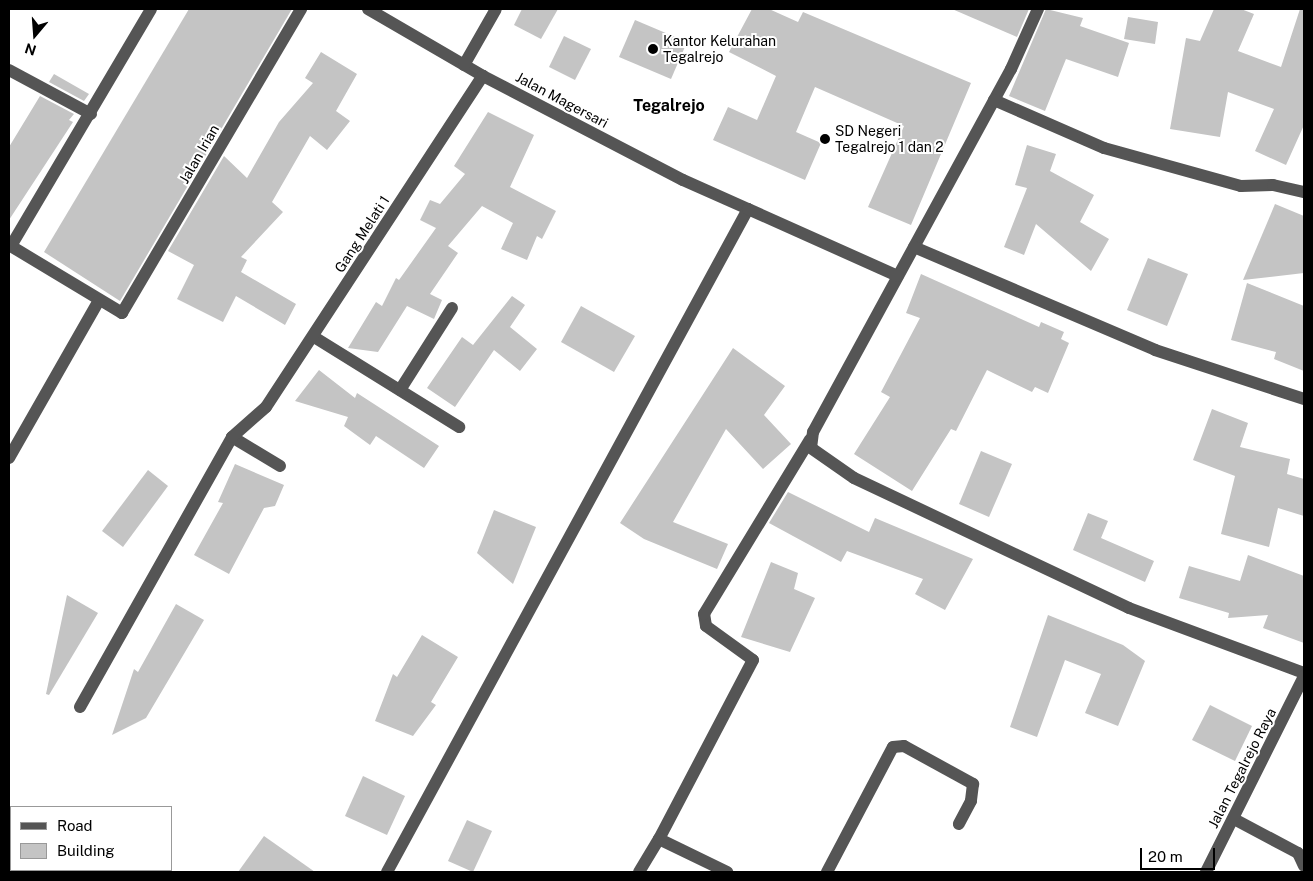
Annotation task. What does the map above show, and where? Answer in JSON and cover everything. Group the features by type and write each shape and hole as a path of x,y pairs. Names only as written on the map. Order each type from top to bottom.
{"street":[{"path":"9,458 99,300 10,245 91,114 152,9"},
{"name":"Jalan Irian","path":"99,300 122,313 302,9"},
{"name":"Jalan Magersari","path":"368,9 483,76 683,180 898,276"},
{"path":"464,65 496,9"},
{"path":"639,872 659,839 753,660 706,626 704,614 810,440 994,100 1038,9"},
{"path":"9,70 91,114"},
{"name":"Gang Melati 1","path":"80,707 232,437 266,407 483,76"},
{"path":"994,100 1104,148 1241,186 1273,185 1304,192"},
{"path":"387,872 748,209"},
{"path":"914,247 1154,350 1304,400"},
{"path":"400,390 452,308"},
{"path":"314,336 459,427"},
{"path":"232,437 280,466"},
{"path":"810,440 819,457 854,478 1129,608 1303,680"},
{"name":"Jalan Tegalrejo Raya","path":"1206,872 1303,680"},
{"path":"827,872 893,748 904,746 973,784 971,801 959,824"},
{"path":"1234,819 1298,853 1304,866"},
{"path":"659,839 727,872"}],"building":[{"path":"189,9 292,9 120,301 44,252"},
{"path":"522,9 558,9 541,39 514,25"},
{"name":"SD Negeri Tegalrejo 1 dan 2","path":"752,9 769,9 798,22 803,12 971,83 911,225 868,207 904,126 815,87 796,132 821,143 805,180 713,140 728,107 757,120 776,76 729,52"},
{"path":"952,9 1029,9 1017,37"},
{"path":"1046,9 1083,18 1080,26 1129,43 1118,77 1066,59 1045,111 1009,96"},
{"path":"1214,9 1241,9 1254,14 1238,51 1281,67 1300,9 1304,9 1304,125 1286,165 1255,151 1274,109 1228,92 1220,137 1170,129 1186,38 1200,41"},
{"path":"1128,17 1158,22 1155,44 1124,39"},
{"name":"Kantor Kelurahan Tegalrejo","path":"635,20 687,42 671,79 619,57"},
{"path":"564,36 591,49 575,80 549,67"},
{"path":"321,52 357,74 336,111 350,121 327,150 310,136 272,202 283,212 241,257 247,260 241,272 296,304 285,325 236,296 223,322 177,299 194,265 168,251 224,156 247,178 279,122 313,83 305,78"},
{"path":"54,74 89,94 84,101 49,82"},
{"path":"40,96 74,114 69,120 73,122 9,220 9,147"},
{"path":"488,112 534,135 510,187 556,211 542,239 537,236 527,260 501,249 513,223 482,206 448,246 458,253 430,294 442,300 434,319 407,306 378,352 348,348 376,302 382,306 396,278 399,280 436,228 420,220 430,200 440,204 465,174 454,166"},
{"path":"1027,145 1056,154 1050,171 1094,195 1080,222 1109,239 1091,271 1036,224 1024,255 1004,247 1027,188 1015,185"},
{"path":"1275,204 1304,216 1304,273 1243,280"},
{"path":"1148,258 1188,274 1167,326 1127,310"},
{"path":"921,274 1039,327 1041,322 1064,332 1061,339 1069,343 1048,393 1035,387 1032,392 987,370 956,431 951,429 912,491 854,454 890,397 881,392 920,318 906,313"},
{"path":"1247,283 1304,306 1304,371 1274,359 1276,352 1231,340"},
{"path":"512,296 525,305 510,327 537,349 520,371 494,350 455,407 427,388 462,337 473,345"},
{"path":"581,306 635,336 614,372 561,342"},
{"path":"733,348 785,386 764,415 791,444 763,469 726,429 673,522 728,544 717,569 644,539 620,523"},
{"path":"319,370 355,398 357,393 439,446 424,468 376,436 370,445 344,426 348,417 295,401"},
{"path":"1212,409 1248,423 1240,447 1290,459 1287,474 1304,479 1304,516 1278,508 1269,547 1221,534 1235,476 1193,460"},
{"path":"981,451 1012,464 989,517 959,504"},
{"path":"235,464 284,485 275,506 264,508 229,574 194,555 223,503 218,502"},
{"path":"148,470 168,486 123,547 102,531"},
{"path":"788,492 869,532 875,518 973,559 945,610 915,594 923,579 847,551 841,562 769,523"},
{"path":"494,510 536,527 513,584 477,553"},
{"path":"1088,513 1108,521 1101,538 1154,561 1145,582 1073,550"},
{"path":"1248,555 1304,576 1304,643 1263,628 1268,615 1228,618 1229,613 1179,598 1189,566 1240,581"},
{"path":"771,562 798,573 794,589 815,598 790,652 741,637"},
{"path":"67,595 98,613 49,695 46,694"},
{"path":"176,604 204,620 146,718 112,735 134,669 138,672"},
{"path":"1048,615 1123,645 1145,661 1118,726 1085,713 1101,674 1065,660 1037,737 1010,727"},
{"path":"422,635 458,657 431,702 436,705 413,736 375,721 393,674 397,677"},
{"path":"1210,705 1252,726 1235,761 1192,740"},
{"path":"363,776 405,796 387,835 345,816"},
{"path":"467,820 492,831 473,872 448,861"},
{"path":"264,836 315,872 238,872"}],"place":[{"name":"Kantor Kelurahan Tegalrejo","path":"653,49"},
{"name":"SD Negeri Tegalrejo 1 dan 2","path":"825,139"}],"district":[{"name":"Tegalrejo","path":"669,106"}]}
